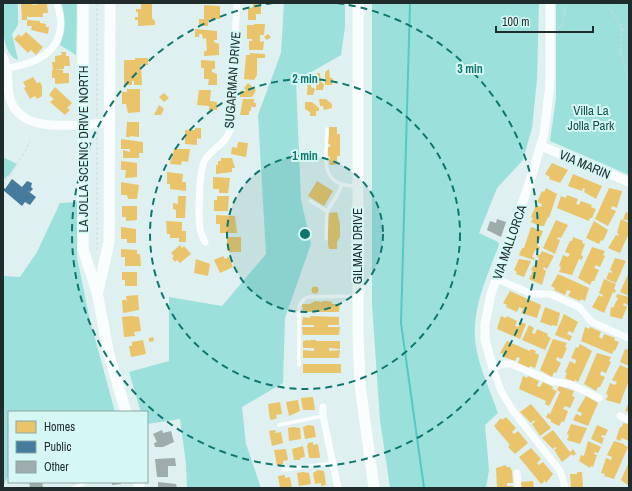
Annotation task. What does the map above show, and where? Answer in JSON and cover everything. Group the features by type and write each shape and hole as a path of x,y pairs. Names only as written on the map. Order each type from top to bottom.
{"main road":[{"name":"LA JOLLA SCENIC DRIVE NORTH","path":"83,3 83,249 97,292 109,355 126,411"},
{"name":"LA JOLLA SCENIC DRIVE NORTH","path":"97,292 109,242 110,3"},
{"name":"GILMAN DRIVE","path":"358,3 357,296 360,385 374,488"}],"street":[{"path":"8,68 35,62 56,44 60,36 61,17 57,3"},
{"name":"SUGARMAN DRIVE","path":"205,242 200,228 201,173 204,162 228,137 230,130 237,3"},
{"name":"VIA MALLORCA","path":"493,368 485,340 484,324 497,279 541,146 550,84 550,3"},
{"path":"3,57 8,68 10,99 15,109 23,117 39,124 110,123"},
{"name":"VIA MARIN","path":"541,146 629,182"},
{"path":"497,279 532,294 550,294 579,307 584,310 592,322 628,338"},
{"path":"565,488 558,468 518,417 501,391 493,368 503,364 511,364 551,381 570,384 599,398"},
{"path":"323,407 323,416 338,488"},
{"path":"620,416 629,420"},
{"path":"517,473 518,488"}],"lane":[{"path":"326,129 327,172 331,178 341,186 357,186"},
{"path":"326,239 327,211 338,194 341,186"},
{"path":"310,201 327,211"},
{"path":"299,365 299,306 304,299 308,296 357,296"},
{"path":"279,425 323,416"},
{"path":"283,470 332,463"},
{"path":"73,488 85,483"}],"path":[{"path":"97,3 97,116"},
{"path":"549,28 562,26 566,3"},
{"path":"606,3 620,23 622,30 620,52 629,82"},
{"path":"622,30 629,25"},
{"path":"3,120 7,116"},
{"path":"97,129 97,254"},
{"path":"3,185 26,150 30,141"}],"green space":[{"path":"3,3 18,3 18,25 12,34 18,60 12,56 5,43"},
{"path":"61,3 77,3 76,55 60,45 65,24"},
{"path":"284,3 345,3 345,27 341,55 296,81 301,200 311,244 285,318 283,383 242,407 246,444 261,488 187,488 186,464 180,419 148,424 148,411 141,411 129,372 169,361 169,297 222,306 266,254 258,115 281,53"},
{"path":"372,3 539,3 537,80 532,128 523,160 497,188 479,233 498,242 499,245 482,290 476,313 475,325 478,356 498,413 485,425 489,470 486,488 390,488 380,420 372,305"},
{"name":"Villa La Jolla Park","path":"556,3 629,3 629,175 550,141 556,98"},
{"path":"3,157 17,164 10,174 3,180"},
{"path":"77,202 77,257 89,316 115,411 8,411 8,476 3,486 3,276 20,277 37,252 60,203"}],"building: Homes":[{"path":"31,3 33,5 47,3 48,13 43,13 43,17 28,17 27,15 27,20 22,20 21,4"},
{"path":"141,3 152,3 152,18 155,21 155,25 138,26 138,20 135,20 135,17 138,17 138,12 136,12 136,9 141,9"},
{"path":"253,3 261,3 261,14 256,14 256,20 248,20 248,9 253,7"},
{"path":"204,5 220,6 220,19 209,19 208,26 199,26 199,19 204,19"},
{"path":"27,20 40,21 40,23 46,24 46,27 49,27 48,34 31,30 32,26 27,26"},
{"path":"265,24 264,35 260,35 260,42 264,41 263,50 249,50 249,41 252,41 252,39 247,39 247,25"},
{"path":"195,29 217,31 217,40 214,40 214,42 219,44 219,55 204,56 204,52 207,50 206,38 203,39 202,34 199,34 199,37 195,37"},
{"path":"26,32 43,47 36,55 31,50 28,53 14,39 19,34 21,37"},
{"path":"268,34 271,37 267,40 264,37"},
{"path":"61,52 66,52 66,56 69,56 70,66 64,66 64,69 53,70 52,62 55,62 55,56 62,55"},
{"path":"250,53 265,54 265,58 257,58 257,75 254,80 244,79 246,55 250,55"},
{"path":"135,58 148,58 148,65 141,65 142,85 134,85 134,81 132,81 132,85 124,85 124,60 135,60"},
{"path":"201,60 215,61 215,69 212,69 212,72 217,74 217,85 208,85 209,79 204,79 204,68 201,68"},
{"path":"329,69 330,78 333,78 332,85 325,85 325,72"},
{"path":"52,70 63,70 63,73 69,73 69,83 55,84 55,78 52,78"},
{"path":"317,73 320,73 321,82 324,84 323,90 316,90"},
{"path":"33,77 37,83 40,82 42,86 42,96 37,99 35,96 30,99 24,88 26,87 23,82"},
{"path":"308,80 311,81 311,87 315,89 313,95 307,95"},
{"path":"248,83 256,90 252,97 240,97 240,91 246,91 244,88"},
{"path":"55,87 72,103 67,108 70,110 65,115 50,102 54,99 49,95"},
{"path":"127,89 140,89 140,112 128,113 126,104 122,104 122,92 127,92"},
{"path":"199,90 211,90 210,101 217,102 217,110 209,110 209,106 197,105"},
{"path":"164,93 169,98 164,102 159,97"},
{"path":"243,99 254,99 254,103 256,103 256,107 251,107 249,115 240,115"},
{"path":"319,99 326,99 332,104 332,108 324,110 323,106 320,106"},
{"path":"305,102 312,102 319,108 319,111 316,111 316,116 310,116 310,112 305,109"},
{"path":"159,105 164,109 161,115 154,115"},
{"path":"127,122 139,122 139,137 126,137"},
{"path":"329,127 337,127 337,134 340,134 340,156 337,156 337,164 333,165 330,165 330,157 328,156 328,147 330,147 330,144 328,144"},
{"path":"195,128 201,128 201,139 197,138 197,145 185,144 185,130 195,130"},
{"path":"121,139 143,142 143,153 139,153 139,158 123,158 123,150 130,152 130,149 121,149"},
{"path":"238,142 248,143 246,157 231,154 232,147 237,148"},
{"path":"174,149 190,149 188,162 182,161 181,165 170,164"},
{"path":"221,158 232,158 235,168 232,168 232,172 216,174 216,165 218,165 218,161 221,161"},
{"path":"121,161 137,163 137,177 125,178 126,170 121,170"},
{"path":"552,163 568,170 560,183 549,179 550,177 545,174"},
{"path":"167,172 183,174 182,182 186,182 186,191 170,189 170,184 167,184"},
{"path":"573,174 602,186 596,199 584,192 585,189 583,188 582,191 568,186"},
{"path":"213,177 230,178 228,193 219,193 219,189 213,189"},
{"path":"317,181 333,191 324,206 308,196"},
{"path":"121,182 139,185 137,199 128,199 127,195 121,195"},
{"path":"546,188 557,194 549,218 548,217 544,226 540,226 531,222 533,218 531,217 536,205 541,207 542,204 537,202 542,191 544,192"},
{"path":"609,188 622,191 617,208 612,206 611,209 616,211 608,226 595,219"},
{"path":"567,195 578,199 576,204 579,205 581,201 592,205 591,207 596,209 589,221 557,208 561,196 566,198"},
{"path":"178,196 186,196 185,218 176,218 176,210 173,209 173,203 178,204"},
{"path":"217,196 229,196 228,211 214,211 214,200 217,200"},
{"path":"122,206 137,206 137,220 126,221 126,217 122,217"},
{"path":"337,212 340,224 340,237 337,242 337,249 329,249 328,215 329,213"},
{"path":"626,212 629,213 629,221 623,219"},
{"path":"216,215 235,216 237,233 220,233 220,224 216,224"},
{"path":"621,219 629,223 629,233 620,253 608,248 616,235 618,236 619,234 617,233"},
{"path":"556,220 568,225 561,238 558,237 557,239 560,240 555,254 543,248"},
{"path":"166,221 182,222 182,231 186,231 186,242 179,242 179,238 170,238 170,234 167,234"},
{"path":"594,221 608,230 603,241 601,240 599,244 586,238"},
{"path":"121,227 136,229 136,243 127,243 127,239 121,239"},
{"path":"531,227 543,231 537,246 540,247 538,251 535,250 532,257 535,258 534,260 519,255 522,248 524,248"},
{"path":"227,237 241,237 241,252 229,252 229,248 227,248"},
{"path":"573,237 583,241 582,243 585,244 581,255 583,256 582,260 579,259 572,275 559,272 561,267 559,266 563,255 568,257 570,254 565,252"},
{"path":"180,245 182,248 184,246 191,254 180,263 177,260 175,262 172,258 174,256 171,253"},
{"path":"592,247 605,251 603,255 605,256 600,267 596,265 594,268 599,270 594,281 592,281 590,285 578,278"},
{"path":"121,249 137,250 137,254 140,254 141,266 125,266 125,257 121,257"},
{"path":"542,251 554,256 547,269 544,267 543,269 546,271 542,285 529,279 533,271 531,270 533,266 535,267 539,258 537,257 538,254 540,255"},
{"path":"223,256 225,259 229,257 233,267 220,273 214,260"},
{"path":"615,258 626,261 616,283 606,279 609,272 612,273 610,270"},
{"path":"196,259 210,264 208,276 194,273"},
{"path":"519,259 531,261 524,277 516,274 517,272 514,270"},
{"path":"122,272 137,272 137,286 125,286 125,280 122,280"},
{"path":"629,272 629,296 620,292"},
{"path":"558,274 589,288 585,301 581,299 580,301 568,296 571,291 567,290 565,295 554,290 555,288 551,286"},
{"path":"604,279 616,284 614,289 616,290 615,293 613,292 604,313 592,307 599,295 602,297 603,295 599,293"},
{"path":"315,286 318,287 318,293 315,294 312,293 311,290 312,287"},
{"path":"510,291 541,305 537,318 521,313 523,309 519,307 517,312 506,307 507,305 503,303"},
{"path":"617,294 629,297 628,305 624,303 623,305 627,307 622,319 610,316 611,307 613,308 618,298 616,297"},
{"path":"138,295 139,310 123,313 122,300 126,300 127,302 126,296"},
{"path":"315,301 328,301 332,302 332,304 340,304 339,312 303,312 302,304 310,304"},
{"path":"545,307 560,313 557,326 540,322"},
{"path":"564,314 578,322 573,333 569,331 567,334 572,336 570,341 555,335"},
{"path":"310,316 339,317 339,325 328,325 328,327 340,327 339,335 303,335 302,327 314,327 314,325 302,325 303,317 310,318"},
{"path":"501,316 506,318 507,316 517,321 515,326 518,327 521,322 526,324 520,339 497,329"},
{"path":"122,317 139,317 141,331 134,332 135,336 124,337"},
{"path":"529,325 534,328 532,333 535,334 537,329 548,334 547,336 551,338 545,350 522,340"},
{"path":"585,327 589,329 590,327 601,332 599,337 602,339 604,334 615,338 614,340 619,342 615,351 614,350 612,354 581,341"},
{"path":"153,337 154,341 149,342 149,338"},
{"path":"553,339 567,343 565,347 567,348 562,359 557,357 556,360 561,363 556,373 554,372 552,377 540,370"},
{"path":"143,340 146,354 131,357 129,346 132,346 132,342"},
{"path":"309,340 309,342 310,340 340,341 340,349 329,348 329,351 340,350 339,358 303,358 303,350 314,351 314,348 303,348 303,341"},
{"path":"507,341 530,351 531,349 536,351 535,353 539,355 535,368 530,366 529,368 518,363 520,358 517,357 515,361 504,357 505,354 500,353"},
{"path":"580,344 592,351 578,382 575,380 574,382 565,378 567,373 565,372 570,361 575,364 576,360 571,358 576,347 578,348"},
{"path":"629,346 629,366 620,362 625,349 627,350"},
{"path":"597,353 611,357 609,361 611,362 606,373 601,371 600,375 605,377 600,387 598,387 596,391 584,384"},
{"path":"303,364 341,364 341,373 303,373"},
{"path":"620,365 629,369 629,380 620,404 606,400 608,395 606,394 610,383 615,385 617,382 612,380"},
{"path":"523,376 527,378 528,376 539,381 537,386 540,387 543,382 553,387 552,389 557,391 549,406 545,404 546,401 519,389"},
{"path":"559,386 574,391 572,396 575,397 570,408 565,406 563,409 568,411 564,422 562,421 559,426 551,422 551,420 546,417 548,413 550,414 560,392 557,390"},
{"path":"586,396 598,403 588,426 573,420 576,414 581,416 582,413 577,411"},
{"path":"313,397 315,410 303,410 301,398"},
{"path":"298,400 300,411 289,416 286,402"},
{"path":"280,402 282,414 276,415 277,418 272,420 270,419 268,404"},
{"path":"629,402 629,412 625,411"},
{"path":"531,404 551,428 540,436 532,424 535,422 534,420 531,423 520,412"},
{"path":"506,417 516,428 512,432 514,434 518,431 528,443 515,454 508,447 510,445 494,426 501,418 502,420"},
{"path":"623,423 629,424 629,441 622,438 620,441 616,439"},
{"path":"571,424 587,428 580,444 567,440 569,435 567,434"},
{"path":"308,425 314,426 316,437 305,439 303,427"},
{"path":"597,425 608,430 605,436 602,435 601,437 604,438 602,444 591,439"},
{"path":"288,428 300,428 301,439 289,441"},
{"path":"276,430 275,433 281,432 283,443 272,446 269,431"},
{"path":"553,430 570,452 573,449 576,454 573,456 572,454 562,462 554,450 557,448 555,447 553,449 542,438"},
{"path":"588,441 601,447 598,453 595,452 594,454 597,455 593,467 591,466 590,468 579,461 581,455 584,456"},
{"path":"614,441 628,447 614,479 604,476 605,474 601,473 606,458 611,460 612,457 607,455"},
{"path":"313,442 313,445 318,444 319,458 309,458 307,445 308,443"},
{"path":"303,446 305,457 300,458 300,460 294,460 292,449"},
{"path":"531,448 541,459 537,463 539,465 543,462 553,474 546,483 545,481 541,484 519,457"},
{"path":"286,449 288,460 283,461 283,464 279,466 277,465 274,450"},
{"path":"629,462 629,486 621,480"},
{"path":"506,465 506,467 510,467 512,471 513,483 507,483 507,486 513,486 513,488 497,488 496,468"},
{"path":"318,470 324,471 326,485 321,486 321,483 315,484 313,473"},
{"path":"577,472 582,472 583,488 571,487 570,474 577,474"},
{"path":"297,473 309,473 311,484 299,486"},
{"path":"285,475 285,478 290,477 292,488 280,488 278,476"},
{"path":"533,481 534,488 520,488 520,482"}],"building: Public":[{"path":"12,179 22,187 27,181 32,183 31,187 33,189 30,192 28,191 36,197 30,205 25,202 22,206 3,190 3,187 5,189"}],"building: Other":[{"path":"497,219 506,222 501,237 487,230 490,221 496,223"},
{"path":"162,430 163,433 171,431 174,442 163,447 155,447 154,443 157,442 153,434"},
{"path":"175,458 176,466 168,466 168,477 157,477 155,459"},
{"path":"158,482 176,484 177,488 158,488"},
{"path":"29,483 42,483 43,487 30,488"},
{"path":"112,483 121,483 121,484 112,485"}],"waterway":[{"path":"410,3 401,323 424,488"}]}
